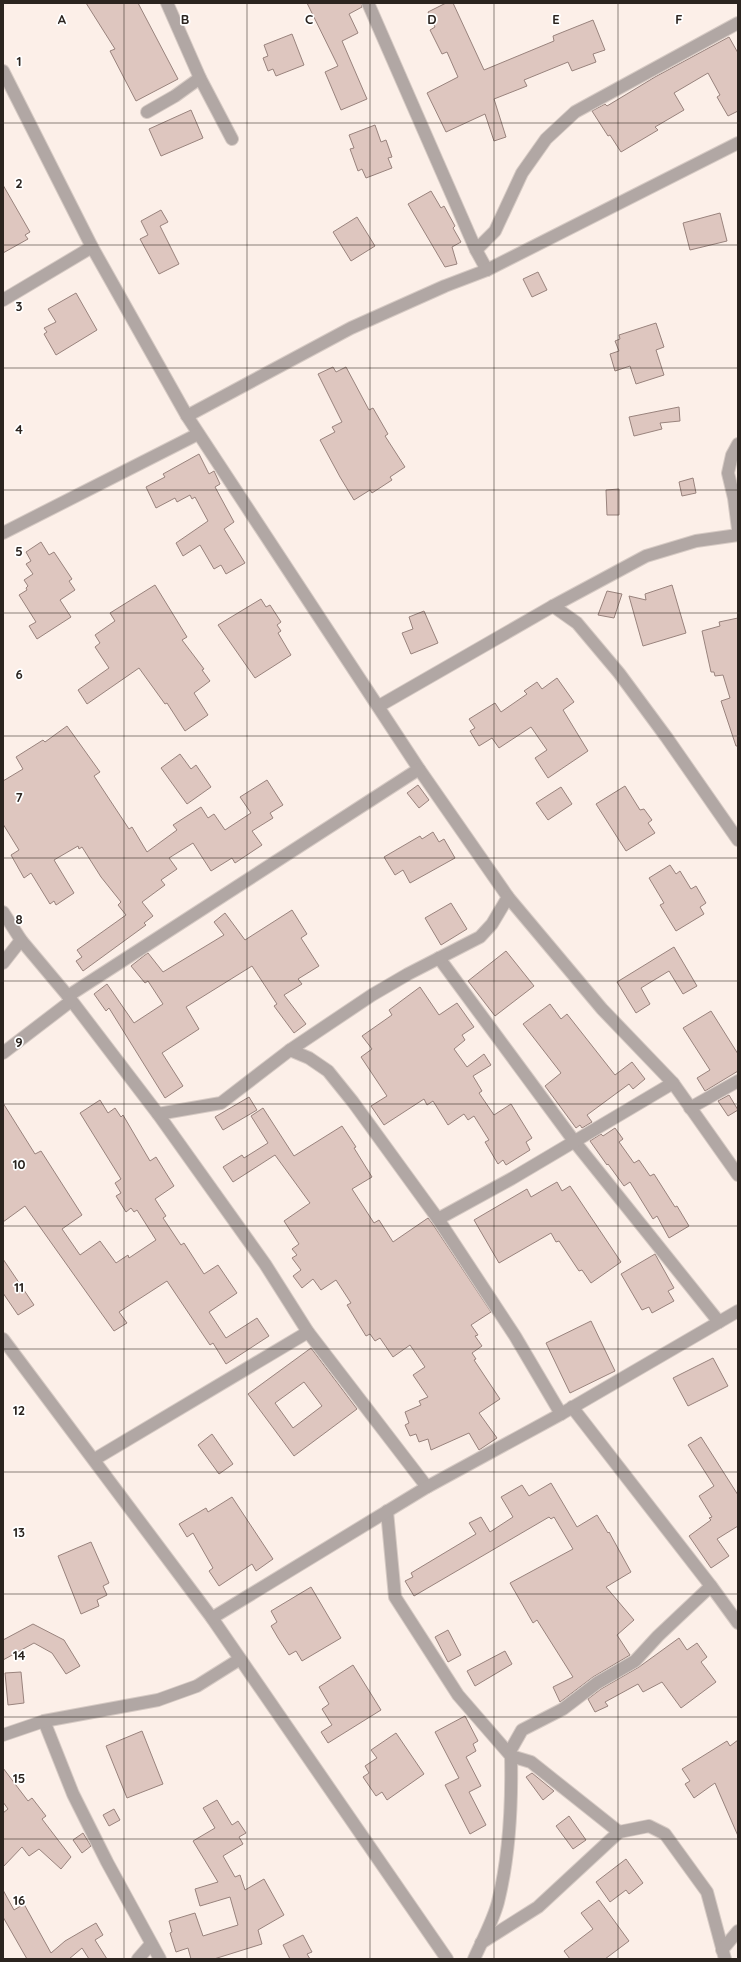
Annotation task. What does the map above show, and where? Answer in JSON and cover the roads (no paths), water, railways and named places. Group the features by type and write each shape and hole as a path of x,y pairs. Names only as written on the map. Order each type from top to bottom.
{"street":[{"path":"168,3 200,78 232,139"},
{"path":"368,3 476,250 487,270"},
{"path":"476,250 495,231 522,173 546,139 576,112 738,23"},
{"path":"3,71 92,247 187,416 420,769 508,897 602,1009 672,1083 738,1175"},
{"path":"146,112 175,96 200,78"},
{"path":"187,416 351,328 445,286 487,270 738,143"},
{"path":"3,300 92,247"},
{"path":"3,533 198,434"},
{"path":"738,444 732,455 728,473 734,498 738,529"},
{"path":"379,706 553,606 646,556 696,541 738,535"},
{"path":"553,606 577,623 619,673 668,738 738,840"},
{"path":"3,1053 70,998 420,769"},
{"path":"158,1114 221,1103 290,1050 372,994 480,938 492,924 508,897"},
{"path":"3,912 22,940 70,998 158,1114 266,1264 308,1332 427,1487"},
{"path":"3,963 22,940"},
{"path":"439,958 574,1140 719,1322"},
{"path":"290,1050 309,1058 328,1071 353,1102 438,1218 515,1336 561,1414"},
{"path":"690,1108 738,1081"},
{"path":"438,1218 511,1179 574,1140 672,1083"},
{"path":"212,1618 427,1487 561,1414 738,1311"},
{"path":"94,1459 308,1332"},
{"path":"3,1339 212,1618 447,1959"},
{"path":"572,1407 738,1623"},
{"path":"387,1511 395,1597 458,1696 510,1754 531,1762 619,1832"},
{"path":"474,1959 498,1903 509,1837 512,1804 510,1754 522,1730 563,1709 597,1684 636,1661 658,1636 711,1586"},
{"path":"3,1735 44,1720 158,1700 197,1686 240,1659"},
{"path":"44,1720 74,1794 108,1862 160,1959"},
{"path":"481,1943 538,1907 619,1832 649,1826 665,1834 707,1892 723,1955"},
{"path":"723,1955 738,1931"},
{"path":"138,1959 151,1944"}]}
